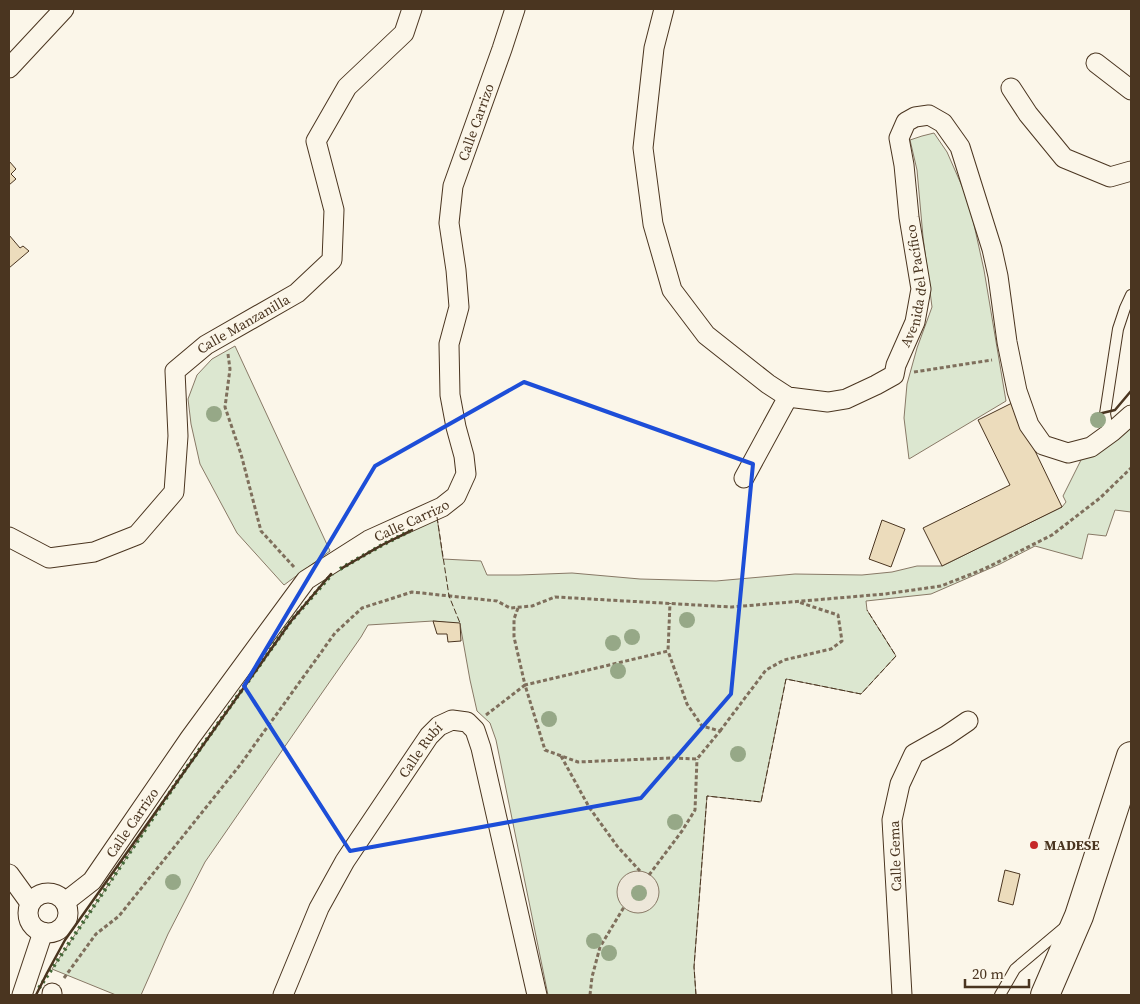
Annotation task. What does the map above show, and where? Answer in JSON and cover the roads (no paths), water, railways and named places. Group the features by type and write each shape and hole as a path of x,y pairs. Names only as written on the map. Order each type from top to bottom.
{"main road":[{"path":"1045,995 1079,916 1131,756"}],"street":[{"path":"9,68 64,9"},
{"name":"Calle Manzanilla","path":"9,537 49,558 94,552 137,535 174,492 178,436 175,371 206,345 297,292 332,260 334,210 316,141 347,87 404,33 412,9"},
{"name":"Calle Carrizo","path":"65,902 92,881 190,738 306,580 369,540 442,507 456,496 466,474 464,456 450,395 448,344 459,307 449,223 453,186 515,9"},
{"path":"664,9 654,48 643,148 653,224 672,290 706,335 768,384 788,397 744,478"},
{"path":"1096,63 1131,90"},
{"path":"1012,88 1028,114 1064,158 1110,177 1131,171"},
{"name":"Avenida del Pacífico","path":"788,397 828,402 846,399 894,375 896,365 915,322 921,289 909,217 904,166 898,138 906,122 914,117 929,116 942,123 960,147 992,249 998,276 1010,358 1017,391 1028,426 1044,445 1068,452 1091,447 1131,414"},
{"name":"Calle Rubí","path":"282,995 319,908 345,861 429,736 440,726 452,720 467,722 475,730 481,748 537,995"},
{"name":"Calle Gema","path":"902,995 892,820 900,784 914,754 968,721"},
{"path":"9,874 30,903"},
{"path":"54,893 65,902 68,915 62,927 56,931 42,932 37,930 29,921 30,903 40,894 54,893"},
{"path":"22,995 42,932"}],"lane":[{"path":"1109,434 1105,414 1110,377 1118,329 1131,296"},
{"path":"1000,995 1015,969 1079,916"}],"place":[{"name":"MADESE","path":"1034,845"}]}
